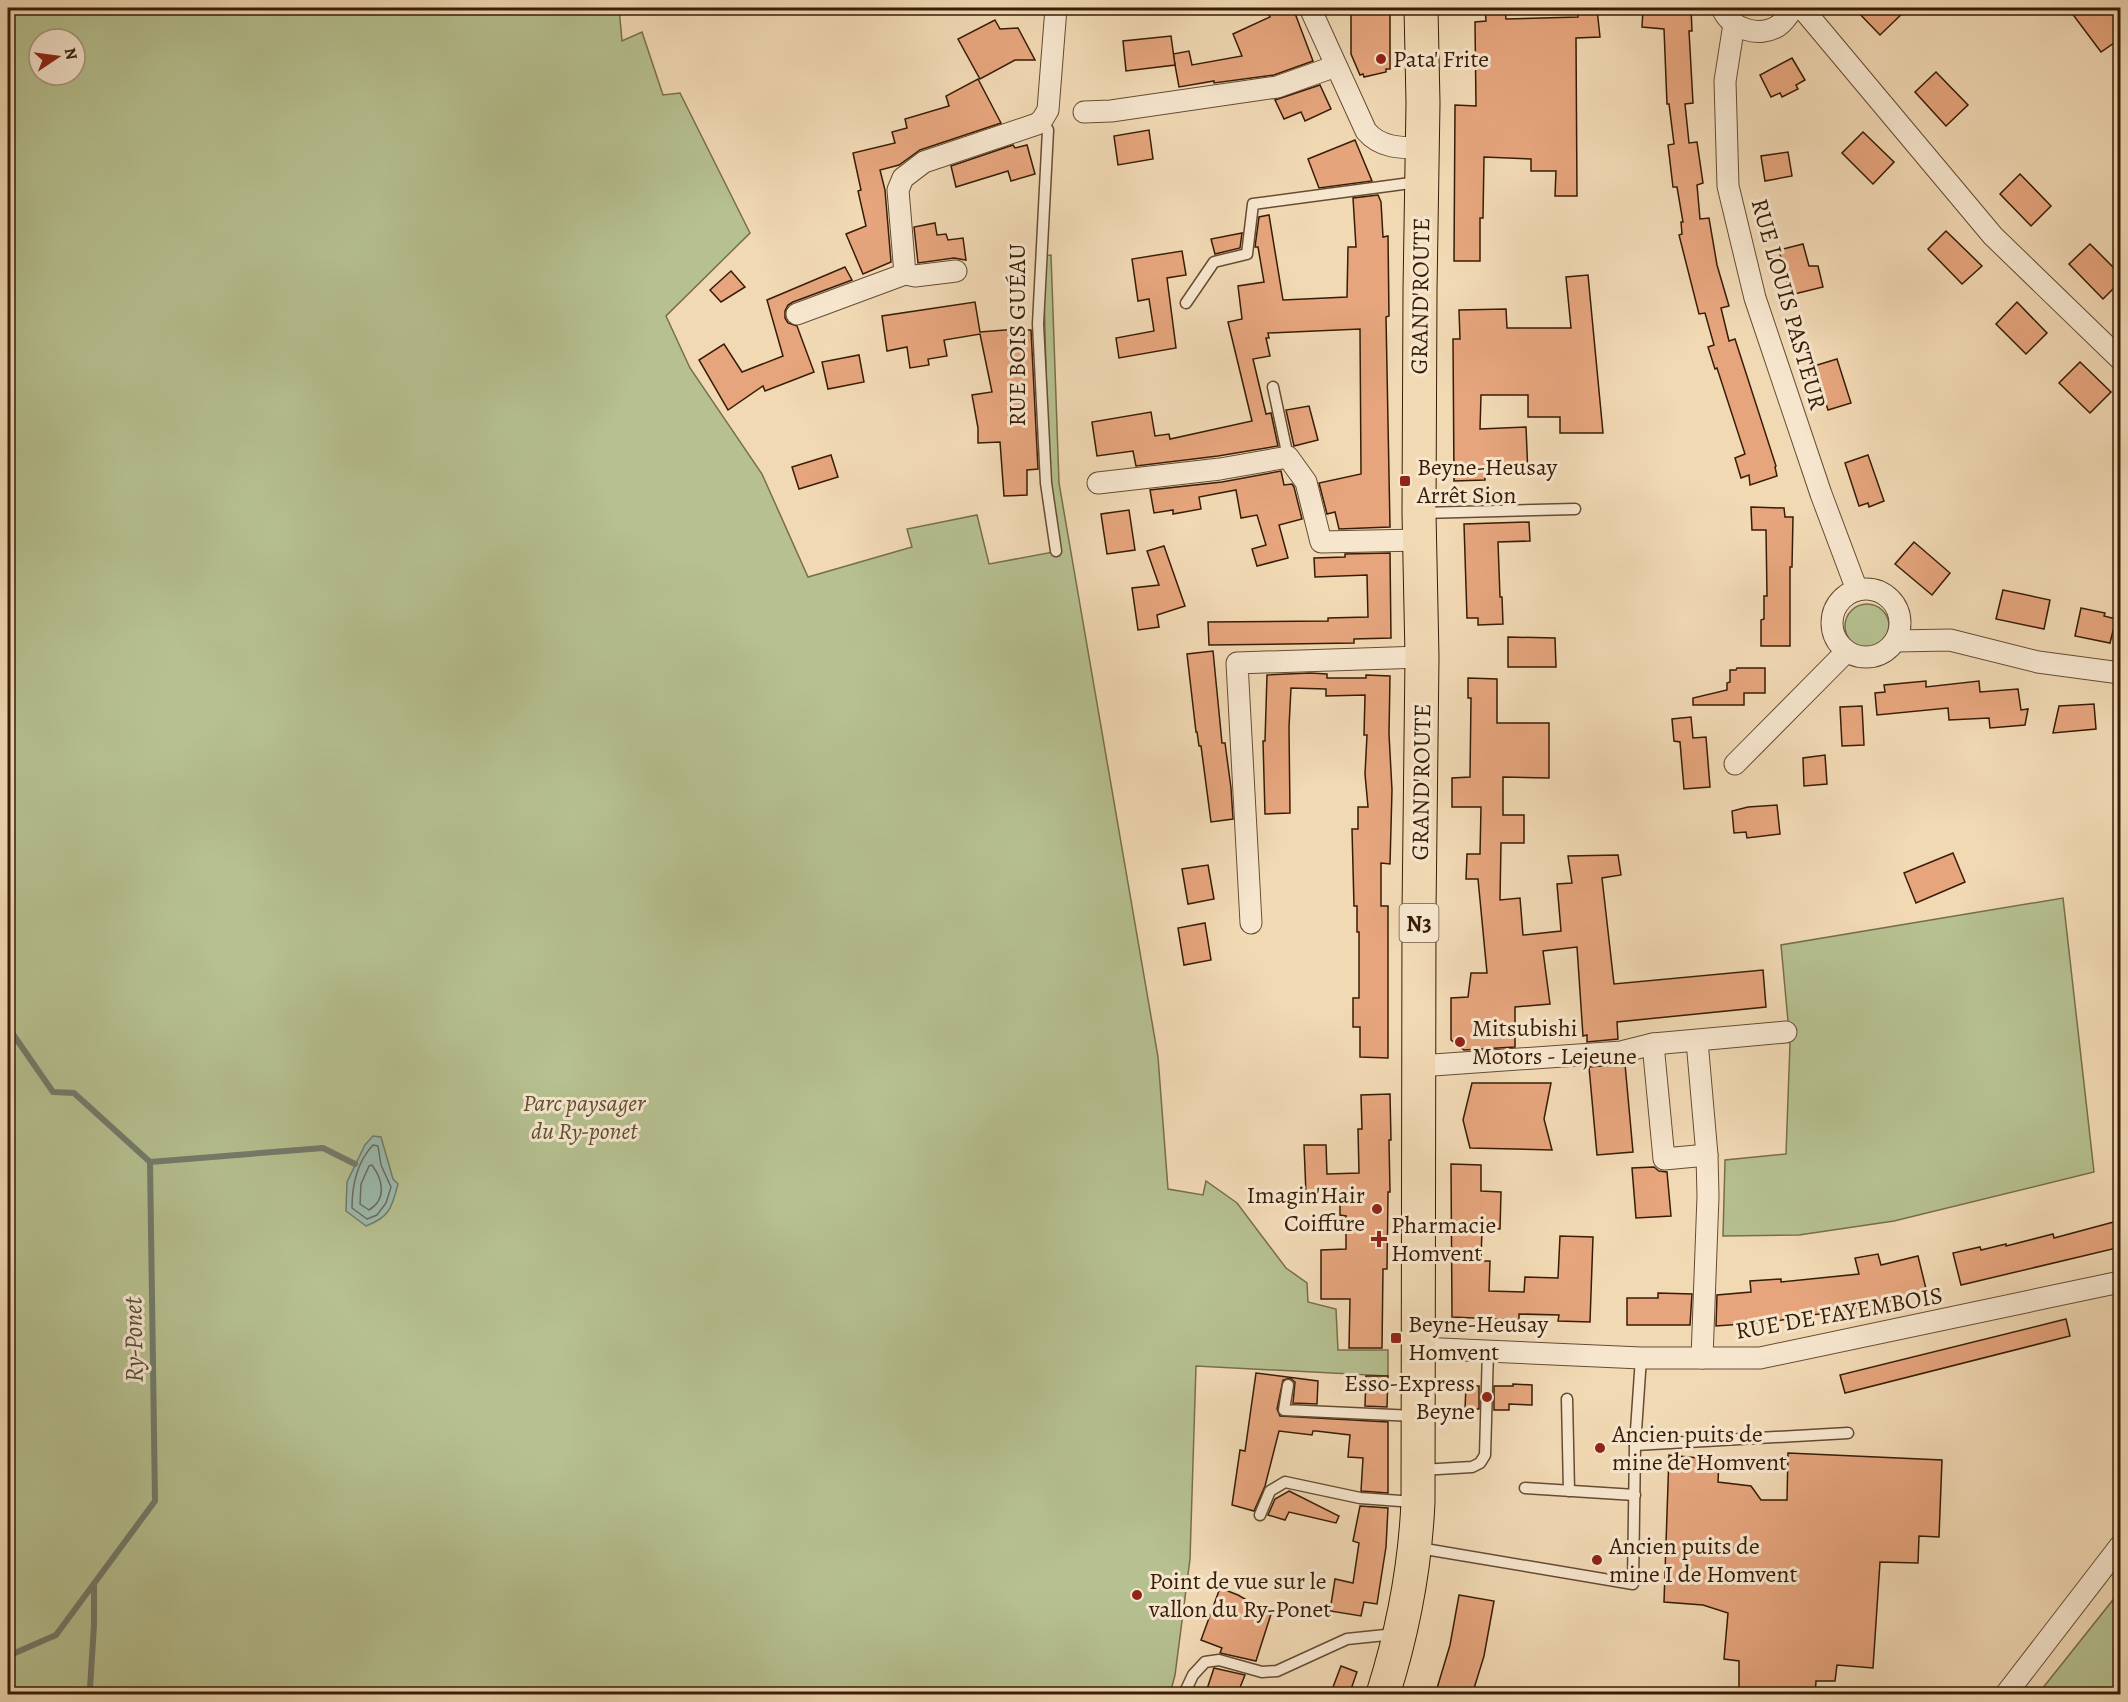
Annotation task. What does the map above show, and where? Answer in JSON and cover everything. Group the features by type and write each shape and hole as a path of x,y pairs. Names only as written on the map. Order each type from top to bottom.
{"main road":[{"name":"N3","path":"1421,8 1422,148"},
{"name":"GRAND'ROUTE","path":"1383,1695 1401,1633 1416,1548 1418,1502 1422,148"}],"street":[{"name":"RUE BOIS GUÉAU","path":"1042,120 1048,110 1056,8"},
{"path":"1310,8 1362,123 1373,139 1393,146 1422,148"},
{"name":"RUE LOUIS PASTEUR","path":"1728,16 1746,30 1765,31 1778,26 1793,8"},
{"path":"1802,8 1993,236 2121,359"},
{"name":"RUE LOUIS PASTEUR","path":"1728,16 1725,81 1728,186 1755,298 1821,494 1857,590"},
{"path":"1084,112 1111,111 1277,87 1336,66"},
{"path":"905,274 898,190 903,178 924,162 1025,128 1042,120"},
{"path":"797,314 905,274 915,276 956,271"},
{"path":"1098,483 1220,469 1288,456 1306,482 1321,542 1420,527"},
{"path":"1869,589 1890,598 1901,619 1896,641 1887,652 1874,657 1860,658 1846,652 1837,643 1832,631 1832,617 1837,605 1845,596 1857,590 1869,589"},
{"path":"1896,641 1950,640 2038,662 2121,674"},
{"path":"1735,764 1846,652"},
{"path":"1251,923 1237,663 1422,657"},
{"path":"1419,1066 1620,1052 1653,1044 1786,1032"},
{"path":"1697,1041 1707,1155 1707,1237 1702,1359"},
{"path":"1653,1044 1664,1159 1707,1155"},
{"name":"RUE DE FAYEMBOIS","path":"1418,1348 1641,1358 1760,1358 2121,1282"},
{"path":"2006,1695 2121,1546"}],"lane":[{"name":"RUE BOIS GUÉAU","path":"1042,120 1048,130 1038,324 1046,483 1056,551"},
{"path":"1186,303 1214,262 1247,254 1253,204 1421,182"},
{"path":"1273,387 1288,456"},
{"path":"1420,527 1575,509"},
{"path":"1418,1470 1472,1467 1480,1463 1485,1455 1488,1350"},
{"path":"1416,1548 1634,1584 1635,1445 1641,1358"},
{"path":"1288,1385 1284,1410 1418,1417"},
{"path":"1567,1399 1569,1491"},
{"path":"1635,1445 1848,1433"},
{"path":"1260,1515 1270,1491 1285,1482 1360,1498 1418,1502"},
{"path":"1525,1488 1635,1495"},
{"path":"1184,1695 1193,1675 1205,1662 1219,1660 1262,1672 1277,1671 1347,1639 1401,1633"}],"green space":[{"name":"Parc paysager du Ry-ponet","path":"8,8 619,8 622,41 642,32 663,95 680,93 750,233 666,316 690,368 762,474 808,577 912,547 907,529 977,515 989,564 1059,551 1049,483 1043,256 1051,255 1059,483 1158,1057 1168,1189 1203,1195 1206,1181 1237,1203 1286,1268 1307,1283 1308,1302 1336,1309 1338,1350 1388,1350 1388,1376 1196,1366 1190,1559 1175,1675 1170,1694 8,1694"},
{"path":"1867,604 1875,605 1883,610 1888,618 1888,634 1883,642 1875,647 1867,648 1859,647 1851,642 1846,634 1845,626 1846,618 1851,610 1859,605"},
{"path":"2063,898 2094,1172 1894,1221 1799,1235 1723,1236 1725,1160 1786,1154 1790,1043 1781,945"},
{"path":"2120,1591 2120,1694 2038,1694"}],"water":[{"path":"373,1136 381,1137 393,1179 398,1184 389,1210 380,1219 366,1226 346,1211 347,1182 365,1145"}],"building":[{"path":"1266,8 1293,8 1313,61 1274,75 1179,87 1173,54 1189,51 1192,65 1242,56 1233,34 1270,17"},
{"path":"1351,8 1390,8 1390,69 1386,69 1386,72 1364,77 1363,74 1360,75 1351,54"},
{"path":"1485,8 1505,8 1506,19 1578,17 1578,9 1597,9 1600,37 1576,38 1577,196 1555,196 1556,171 1531,171 1531,159 1484,157 1480,261 1454,261 1455,105 1476,106 1475,22 1486,21"},
{"path":"1691,8 1692,31 1689,31 1693,103 1685,104 1689,143 1697,142 1703,183 1697,185 1700,219 1709,218 1717,265 1729,306 1721,308 1729,341 1735,339 1776,466 1777,476 1750,485 1749,475 1741,478 1735,458 1745,454 1708,347 1714,345 1705,313 1699,314 1679,235 1682,234 1681,222 1683,222 1677,187 1673,187 1668,145 1674,144 1669,104 1667,104 1664,29 1642,27 1643,9"},
{"path":"1854,8 1908,8 1880,35"},
{"path":"2068,8 2121,8 2121,38 2101,52"},
{"path":"995,20 1000,29 1018,28 1035,60 1015,60 980,79 958,39"},
{"path":"1171,36 1175,65 1126,71 1123,41"},
{"path":"1792,58 1805,80 1796,85 1798,89 1782,97 1780,93 1771,97 1760,75"},
{"path":"1936,72 1968,105 1946,126 1915,92"},
{"path":"978,79 1001,123 920,150 899,165 880,170 885,190 891,262 863,274 846,234 866,226 853,153 895,143 892,132 907,128 905,119 949,106 946,96"},
{"path":"1320,85 1331,109 1305,121 1301,112 1284,119 1275,100"},
{"path":"1149,130 1153,159 1118,165 1114,136"},
{"path":"1863,132 1894,162 1873,184 1842,153"},
{"path":"1355,140 1372,181 1319,188 1308,159"},
{"path":"1013,145 1015,148 1027,145 1035,174 1011,181 1008,171 956,187 951,166"},
{"path":"1788,152 1792,176 1765,181 1761,156"},
{"path":"2020,174 2051,206 2031,226 2000,194"},
{"path":"1378,195 1381,202 1383,237 1388,236 1389,316 1386,317 1390,527 1339,529 1335,512 1327,514 1319,483 1361,474 1360,329 1268,333 1269,338 1266,338 1270,356 1253,359 1266,414 1271,413 1278,446 1136,466 1133,451 1097,456 1092,422 1151,412 1155,436 1169,434 1170,439 1252,421 1228,322 1242,319 1238,286 1264,282 1258,247 1255,247 1259,217 1269,215 1283,300 1347,297 1348,247 1356,247 1353,198"},
{"path":"935,223 937,235 946,234 948,240 963,238 966,260 954,258 918,263 914,227"},
{"path":"1946,231 1982,266 1962,284 1928,249"},
{"path":"1242,233 1240,248 1215,254 1211,239"},
{"path":"1803,244 1809,266 1818,266 1823,287 1790,295 1779,250"},
{"path":"2090,244 2121,275 2121,281 2103,299 2069,264"},
{"path":"1182,251 1186,275 1167,278 1176,348 1119,358 1116,338 1154,331 1149,299 1138,301 1132,259"},
{"path":"845,267 852,280 793,302 785,311 788,323 797,326 814,372 765,391 763,386 728,410 699,360 724,344 742,372 783,356 767,300"},
{"path":"731,271 745,287 721,302 710,290"},
{"path":"1588,275 1603,433 1560,433 1560,417 1528,417 1528,395 1481,395 1480,429 1526,427 1528,475 1485,476 1485,480 1454,481 1453,339 1460,339 1459,310 1506,309 1507,328 1571,328 1566,277"},
{"path":"975,302 980,332 1031,330 1038,469 1027,470 1027,495 1004,496 1000,442 978,443 978,428 972,395 992,392 980,334 944,340 947,356 928,359 929,365 910,368 907,347 887,351 882,316"},
{"path":"2017,302 2047,333 2026,354 1996,324"},
{"path":"859,355 864,382 828,389 822,362"},
{"path":"1837,359 1851,403 1828,410 1814,366"},
{"path":"2080,362 2111,392 2090,413 2059,383"},
{"path":"1309,406 1318,440 1294,446 1286,410"},
{"path":"831,455 838,477 799,489 792,467"},
{"path":"1868,455 1884,501 1869,507 1868,503 1859,506 1845,463"},
{"path":"1281,471 1284,485 1292,484 1294,487 1302,519 1279,525 1288,558 1257,566 1252,549 1266,545 1257,515 1241,518 1236,490 1199,497 1201,509 1173,514 1173,510 1154,513 1150,490 1222,482"},
{"path":"1751,507 1784,508 1785,517 1793,517 1792,567 1790,567 1790,646 1761,646 1761,620 1764,619 1764,596 1767,596 1766,530 1752,530"},
{"path":"1129,510 1135,550 1107,554 1101,514"},
{"path":"1529,522 1530,541 1498,542 1503,624 1478,625 1478,618 1467,618 1464,524"},
{"path":"1914,542 1950,573 1932,595 1895,564"},
{"path":"1164,546 1185,606 1157,615 1159,627 1138,630 1132,588 1159,585 1147,551"},
{"path":"1390,553 1391,638 1354,639 1354,643 1209,645 1208,622 1328,621 1328,618 1368,617 1367,575 1315,577 1314,558 1345,557 1345,554"},
{"path":"2003,590 2050,600 2044,629 1996,619"},
{"path":"2081,608 2105,613 2104,616 2116,619 2110,643 2075,636"},
{"path":"1508,637 1555,638 1556,667 1508,667"},
{"path":"1213,651 1222,743 1225,743 1233,819 1211,822 1201,746 1199,746 1196,732 1187,654"},
{"path":"1765,668 1765,693 1744,693 1744,705 1693,705 1693,698 1727,690 1730,670"},
{"path":"1327,674 1327,678 1390,676 1389,734 1392,790 1390,864 1381,863 1381,906 1388,906 1388,1058 1360,1057 1360,1027 1353,1027 1353,998 1359,998 1359,932 1357,932 1357,906 1354,906 1352,829 1358,829 1358,807 1368,807 1365,774 1367,735 1364,735 1365,695 1326,696 1326,689 1291,688 1290,813 1265,814 1263,741 1265,741 1267,675"},
{"path":"1468,678 1497,679 1497,723 1549,723 1549,778 1503,777 1503,815 1524,815 1524,843 1501,843 1500,900 1520,898 1523,935 1561,931 1557,884 1572,883 1568,856 1618,855 1621,875 1602,878 1614,984 1763,970 1766,1007 1617,1022 1618,1039 1587,1042 1587,1035 1583,1036 1577,947 1543,951 1550,1004 1515,1007 1515,1047 1464,1050 1451,1040 1451,998 1468,997 1471,973 1487,973 1478,879 1466,879 1467,854 1480,854 1481,807 1452,807 1452,778 1470,777 1471,698 1468,698"},
{"path":"1926,681 1926,687 1979,681 1980,692 2018,689 2021,710 2028,709 2025,725 1990,728 1989,718 1949,720 1948,708 1877,715 1875,693 1885,692 1884,685"},
{"path":"2094,704 2096,729 2053,733 2059,706"},
{"path":"1862,706 1864,745 1842,746 1840,707"},
{"path":"1691,717 1693,738 1706,737 1710,787 1684,789 1680,742 1674,741 1672,719"},
{"path":"1825,755 1827,784 1804,786 1803,758"},
{"path":"1777,805 1780,834 1747,838 1746,832 1734,833 1732,811 1748,807"},
{"path":"1953,853 1965,882 1916,903 1904,873"},
{"path":"1208,865 1214,899 1188,904 1182,869"},
{"path":"1205,923 1211,960 1184,965 1178,928"},
{"path":"1625,1064 1633,1152 1597,1155 1589,1067"},
{"path":"1472,1083 1551,1083 1544,1119 1552,1150 1470,1148 1463,1120"},
{"path":"1390,1094 1390,1192 1388,1192 1387,1269 1383,1269 1382,1348 1349,1348 1350,1299 1321,1299 1321,1250 1346,1249 1346,1216 1340,1215 1340,1193 1306,1194 1304,1145 1326,1145 1327,1174 1359,1173 1358,1129 1362,1129 1361,1095"},
{"path":"1451,1164 1481,1165 1481,1191 1501,1192 1500,1229 1482,1228 1481,1261 1490,1261 1489,1291 1524,1292 1525,1277 1558,1278 1560,1236 1593,1237 1590,1322 1558,1321 1559,1315 1519,1314 1519,1320 1452,1317"},
{"path":"1654,1167 1659,1171 1667,1172 1671,1216 1636,1218 1632,1168"},
{"path":"2121,1220 2121,1247 1961,1285 1953,1253 1980,1247 1981,1250 2006,1244 2006,1246 2053,1234 2054,1238"},
{"path":"1878,1254 1881,1265 1918,1256 1927,1293 1841,1312 1771,1322 1716,1326 1717,1295 1751,1292 1750,1281 1781,1279 1781,1282 1859,1274 1855,1258"},
{"path":"1658,1293 1692,1294 1690,1325 1627,1325 1627,1298 1658,1298"},
{"path":"2066,1319 2070,1336 1845,1393 1840,1375"},
{"path":"1256,1373 1318,1381 1317,1404 1293,1403 1295,1382 1290,1378 1283,1380 1277,1409 1280,1416 1388,1422 1388,1493 1361,1491 1363,1458 1348,1457 1350,1435 1313,1431 1312,1435 1279,1431 1265,1486 1254,1511 1232,1505 1240,1450 1245,1451"},
{"path":"1366,1376 1388,1376 1387,1407 1365,1406"},
{"path":"1513,1384 1532,1385 1532,1405 1509,1404 1509,1410 1494,1410 1494,1386 1513,1386"},
{"path":"1466,1386 1479,1386 1479,1409 1465,1409"},
{"path":"1788,1453 1942,1460 1939,1537 1919,1536 1918,1563 1880,1562 1873,1668 1837,1665 1835,1681 1816,1681 1815,1695 1739,1695 1739,1661 1724,1659 1728,1613 1703,1605 1664,1602 1669,1455 1719,1460 1718,1482 1751,1486 1761,1500 1787,1500"},
{"path":"1289,1491 1339,1516 1336,1523 1289,1512 1285,1520 1268,1515 1275,1499"},
{"path":"1360,1506 1388,1508 1386,1547 1377,1604 1364,1602 1361,1616 1330,1611 1335,1579 1353,1583 1359,1543 1353,1541"},
{"path":"1220,1588 1238,1595 1271,1614 1256,1661 1220,1653 1222,1648 1201,1640"},
{"path":"1459,1595 1494,1601 1484,1656 1472,1695 1435,1695 1450,1645"},
{"path":"1341,1666 1357,1672 1349,1695 1330,1695"},
{"path":"1214,1668 1245,1675 1237,1695 1205,1695"}],"waterway":[{"name":"Ry-Ponet","path":"8,1027 53,1092 74,1093 150,1162 155,1501 56,1635 8,1656"},
{"path":"150,1162 323,1148 355,1164"},
{"path":"92,1694 90,1688 94,1584"}],"place":[{"name":"Pata' Frite","path":"1381,59"},
{"name":"Beyne-Heusay Arrêt Sion","path":"1405,481"},
{"name":"Mitsubishi Motors - Lejeune","path":"1460,1042"},
{"name":"Imagin'Hair Coiffure","path":"1377,1209"},
{"name":"Pharmacie Homvent","path":"1379,1239"},
{"name":"Beyne-Heusay Homvent","path":"1396,1338"},
{"name":"Esso-Express Beyne","path":"1487,1397"},
{"name":"Ancien puits de mine de Homvent","path":"1600,1448"},
{"name":"Ancien puits de mine I de Homvent","path":"1597,1560"},
{"name":"Point de vue sur le vallon du Ry-Ponet","path":"1137,1595"}]}
